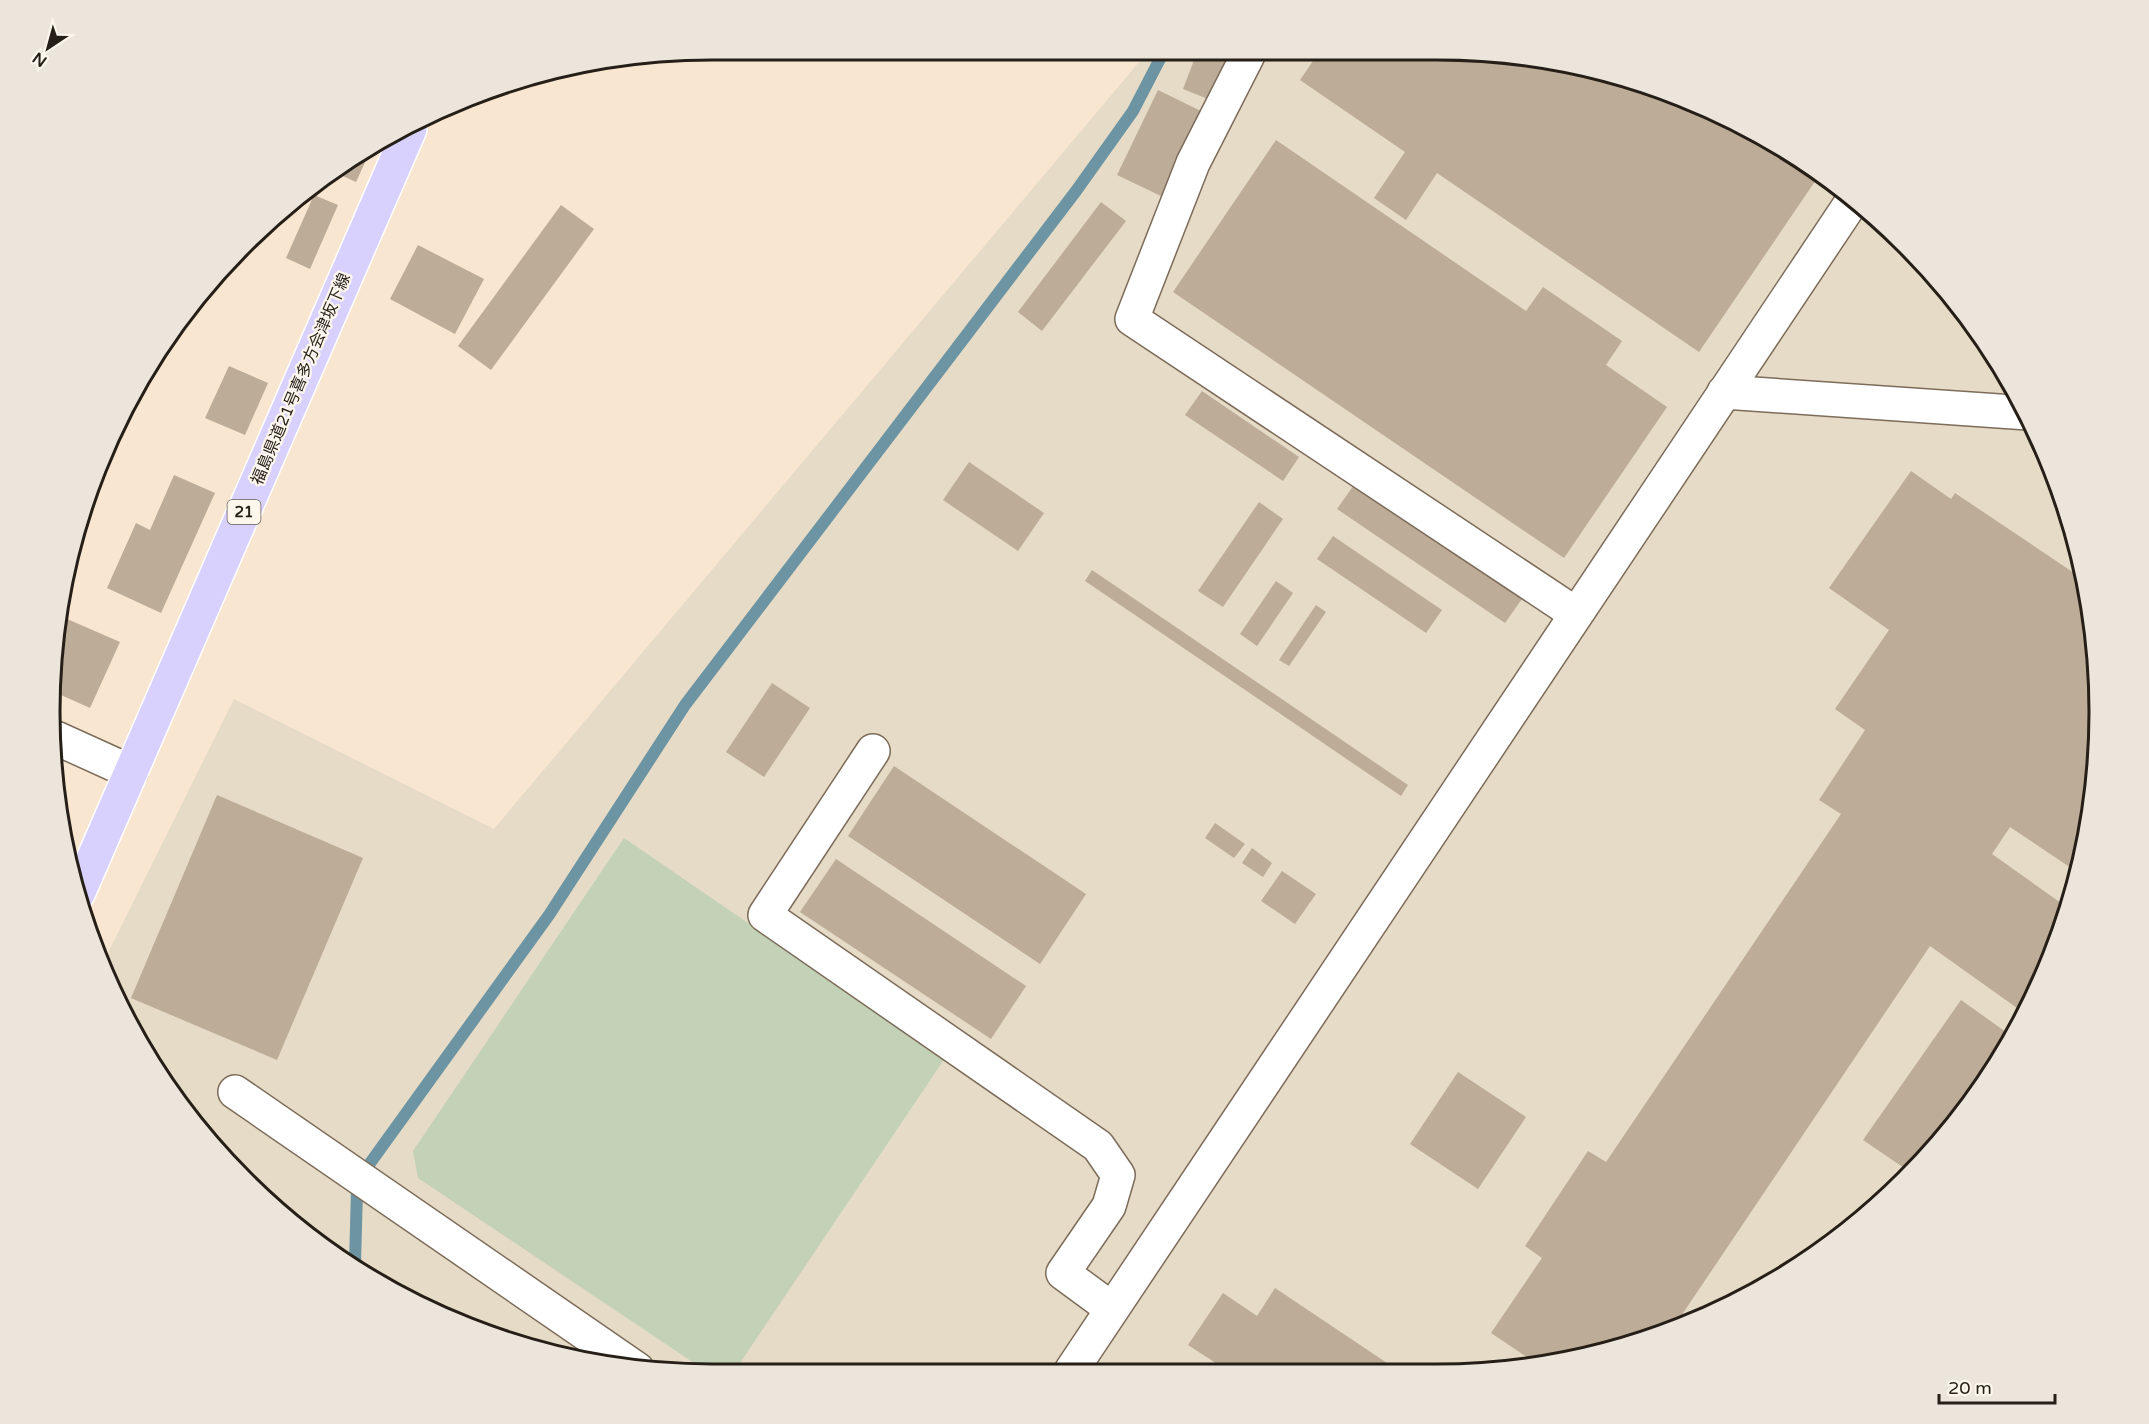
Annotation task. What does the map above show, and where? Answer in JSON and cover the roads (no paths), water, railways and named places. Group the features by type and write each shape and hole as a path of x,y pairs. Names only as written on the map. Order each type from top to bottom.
{"main road":[{"name":"福島県道21号喜多方会津坂下線","path":"83,883 407,136"}],"street":[{"path":"1245,60 1193,163 1132,319 1576,614"},
{"path":"1076,1364 1848,207"},
{"path":"1724,392 2016,412"},
{"path":"61,740 131,772"},
{"path":"873,751 765,915 1098,1146 1118,1175 1109,1206 1063,1273 1112,1309"},
{"path":"235,1092 619,1357"}],"waterway":[{"path":"368,1166 549,915 685,705 1076,191 1133,111 1159,60"},
{"path":"355,1257 357,1189"}]}
